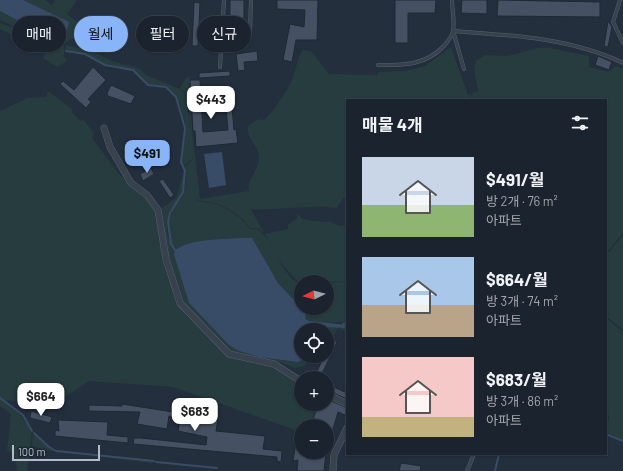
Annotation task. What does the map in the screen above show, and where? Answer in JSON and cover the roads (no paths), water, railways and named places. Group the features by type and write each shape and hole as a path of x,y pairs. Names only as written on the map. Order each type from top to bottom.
{"street":[{"path":"104,128 110,147 131,183 147,195 158,210 165,254 180,303 229,354 274,364 294,377"},
{"path":"334,398 346,404"},
{"path":"333,471 334,455 346,430"}],"lane":[{"path":"223,16 224,0"},
{"path":"251,16 252,0"},
{"path":"452,0 454,31 464,69"},
{"path":"620,0 613,22 623,43"},
{"path":"454,31 501,34 561,42 612,57 623,63"},
{"path":"378,65 412,64 426,60 449,41 454,31"},
{"path":"220,67 221,52"},
{"path":"467,471 474,455"}],"water":[{"path":"0,0 23,0 56,16 12,16 12,17 0,11"},
{"path":"66,21 69,22 66,33"},
{"path":"222,152 226,185 209,188 204,154"},
{"path":"252,238 278,283 294,299 294,315 306,315 305,319 310,321 329,323 294,323 294,361 259,357 239,351 229,345 189,303 174,255 175,250 198,241"},
{"path":"334,324 346,325 346,328 334,328"}],"waterway":[{"path":"66,51 85,54 105,65 133,70 148,85 166,87 176,97 185,128 181,162 185,171 183,192 170,213 168,222 171,244 175,250"},
{"path":"0,398 23,415 32,431"},
{"path":"34,433 49,447 56,451 154,461"},
{"path":"607,434 623,441"},
{"path":"495,471 499,455"},
{"path":"156,462 217,468"}]}
